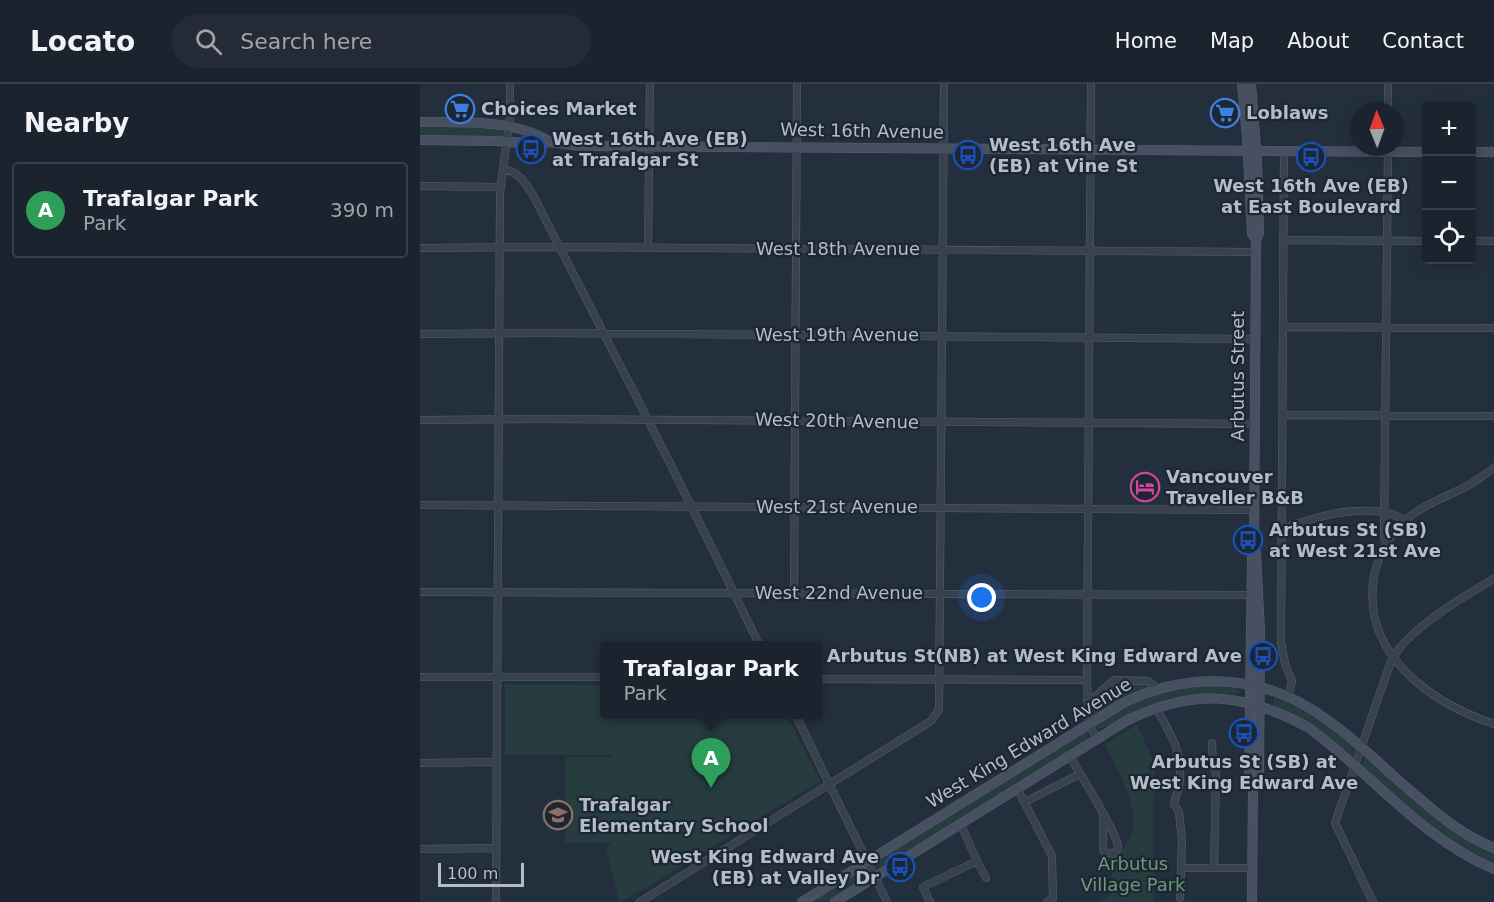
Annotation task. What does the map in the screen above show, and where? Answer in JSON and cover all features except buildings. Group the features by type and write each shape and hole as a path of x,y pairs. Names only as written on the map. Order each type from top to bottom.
{"main road":[{"name":"Arbutus Street","path":"1242,84 1252,150"},
{"name":"Arbutus Street","path":"1251,84 1252,233 1256,241 1254,548 1252,557 1255,595 1256,686 1249,778 1253,790 1252,902"},
{"name":"West 16th Avenue","path":"420,122 474,123 509,128 542,136 550,142"},
{"name":"West 16th Avenue","path":"420,140 540,144 550,142 581,146 1350,150"},
{"name":"West 16th Avenue","path":"1404,150 1422,152"},
{"path":"1476,152 1494,152"},
{"name":"West King Edward Avenue","path":"801,902 1123,703 1158,688 1185,682 1235,682 1256,686 1288,697 1323,717 1443,819 1469,836 1494,848"},
{"name":"West King Edward Avenue","path":"835,902 1126,721 1156,708 1180,701 1203,698 1224,698 1255,705 1289,717 1309,728 1432,834 1471,859 1494,869"}],"street":[{"path":"496,902 500,187 509,128 510,84"},
{"path":"648,248 650,84"},
{"path":"794,593 797,84"},
{"path":"640,902 931,721 939,709 944,84"},
{"path":"1091,84 1087,700 1089,724 1097,739"},
{"path":"1388,84 1388,102"},
{"path":"1284,151 1281,642 1282,654 1293,684 1288,697"},
{"path":"1386,542 1384,512 1388,156"},
{"path":"503,170 513,171 528,185 692,506 758,641"},
{"path":"420,186 500,187"},
{"path":"1284,240 1422,241"},
{"path":"1476,241 1494,241"},
{"name":"West 18th Avenue","path":"420,248 1256,252"},
{"path":"1283,327 1494,328"},
{"name":"West 19th Avenue","path":"420,334 1255,339"},
{"path":"1283,415 1494,416"},
{"name":"West 20th Avenue","path":"420,420 648,419 1255,424"},
{"path":"1494,468 1467,486 1420,509 1406,520 1386,542 1374,574 1372,607 1377,627 1393,657 1410,677 1427,692 1472,717 1494,724"},
{"name":"West 21st Avenue","path":"420,505 1254,510"},
{"path":"1282,529 1333,513 1359,511 1384,512 1406,520"},
{"path":"1373,902 1335,823 1393,657 1410,638 1437,616 1494,579"},
{"name":"West 22nd Avenue","path":"420,592 1255,595"},
{"path":"420,677 600,677"},
{"path":"822,679 1087,680"},
{"path":"1087,700 1094,698 1114,680 1148,681 1158,688"},
{"path":"1156,708 1178,749 1180,783 1174,804 1179,812 1182,868 1180,898"},
{"path":"797,719 887,902"},
{"path":"1212,743 1213,766 1216,772 1214,868"},
{"path":"1070,757 1103,814 1118,845 1113,854 1108,854 1103,849 1103,814"},
{"path":"420,763 496,762"},
{"path":"1025,802 1080,774"},
{"path":"1018,790 1052,856 1053,898 1047,902"},
{"path":"961,825 986,878"},
{"path":"420,849 496,849"},
{"path":"930,902 923,887 977,861"},
{"path":"1182,868 1252,868"}],"green space":[{"path":"420,126 485,126 500,129 503,134 500,137 420,137"},
{"path":"1115,682 1145,683 1151,687 1120,700 1098,714 1092,713 1091,704"},
{"path":"505,684 600,685 600,719 789,719 820,781 620,902 606,849 611,843 566,843 566,757 612,757 612,755 505,755"},
{"path":"1198,684 1235,686 1241,693 1172,698 1154,704 1115,724 1098,729 1096,727 1128,703"},
{"path":"1274,697 1306,712 1336,731 1354,746 1354,755 1351,756 1274,708"},
{"name":"Arbutus Village Park","path":"1137,725 1154,762 1153,902 1100,902 1112,893 1112,858 1125,846 1132,833 1133,819 1126,788 1105,744"},
{"path":"1086,730 1089,736 1079,747 893,862 880,868 874,867 876,862"},
{"path":"1365,755 1494,851 1494,865 1458,846 1408,809 1361,768"},
{"path":"862,870 867,872 865,877 852,890 830,901 806,902"}],"place":[{"name":"Choices Market","path":"460,109"},
{"name":"Loblaws","path":"1225,113"},
{"name":"West 16th Ave (EB) at Trafalgar St","path":"531,149"},
{"name":"West 16th Ave (EB) at Vine St","path":"968,155"},
{"name":"West 16th Ave (EB) at East Boulevard","path":"1311,157"},
{"name":"Vancouver Traveller B&B","path":"1145,487"},
{"name":"Arbutus St (SB) at West 21st Ave","path":"1248,540"},
{"name":"Arbutus St(NB) at West King Edward Ave","path":"1263,656"},
{"name":"Arbutus St (SB) at West King Edward Ave","path":"1244,733"},
{"name":"Trafalgar Park","path":"711,788"},
{"name":"Trafalgar Elementary School","path":"558,815"},
{"name":"West King Edward Ave (EB) at Valley Dr","path":"900,867"}]}
